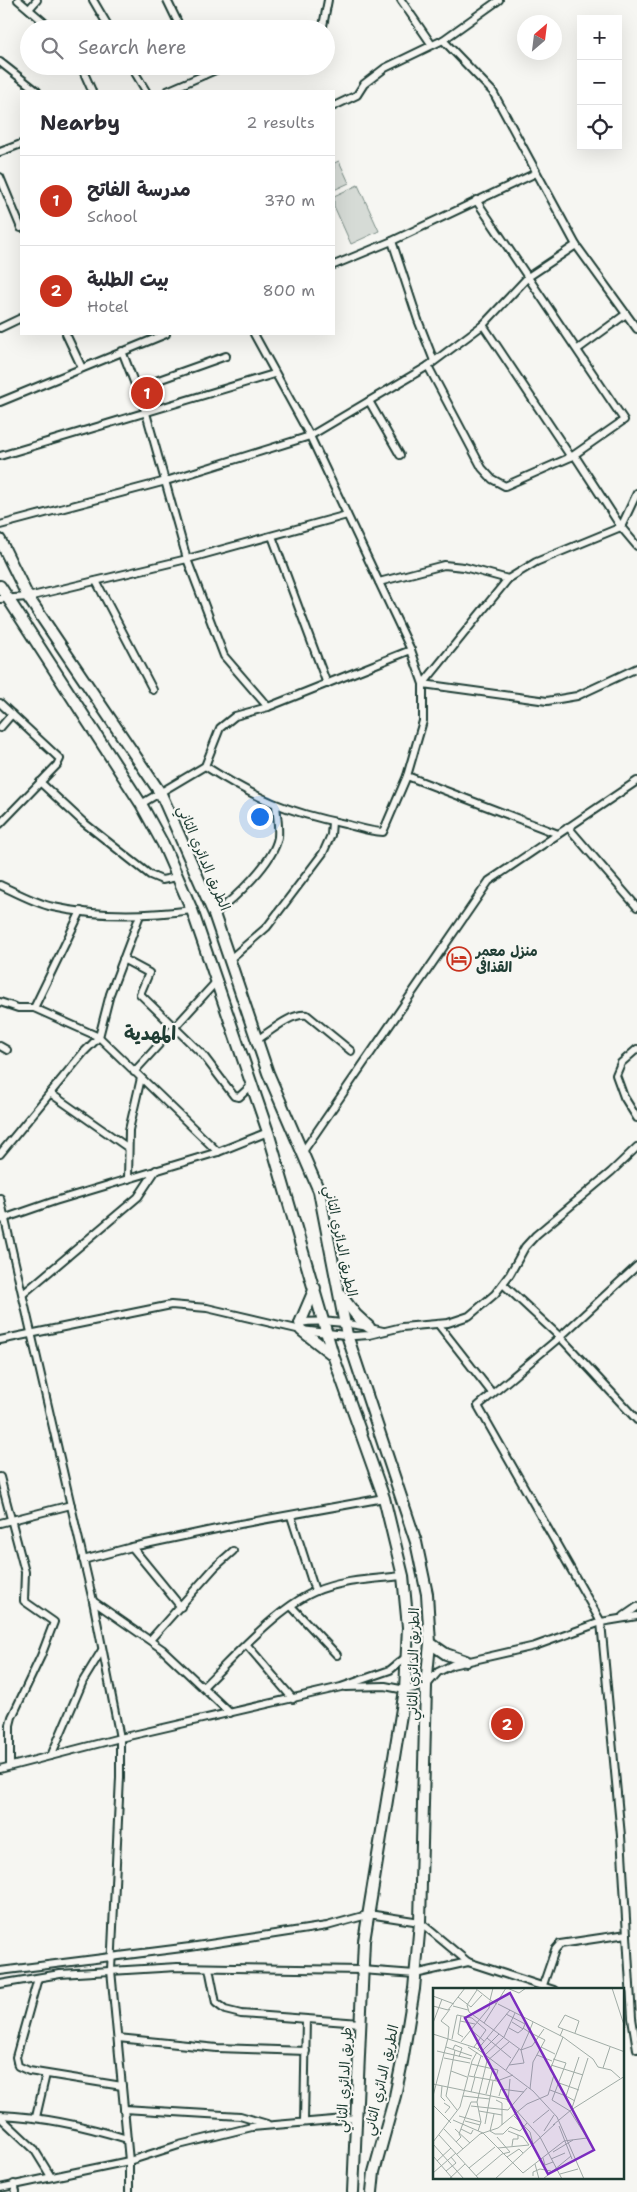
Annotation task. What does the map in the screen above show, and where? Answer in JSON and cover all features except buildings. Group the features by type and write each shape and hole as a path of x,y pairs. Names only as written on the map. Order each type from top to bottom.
{"main road":[{"name":"الطريق الدائري الثاني","path":"0,540 28,597 161,794 214,914 256,1040 318,1191 346,1330 416,1542 427,1594 430,1643 426,1686 420,1922 415,1974 398,2079 374,2172 372,2192"},
{"name":"الطريق الدائري الثاني","path":"0,586 4,599 141,804 192,910 215,983 268,1132 325,1322 333,1355 384,1498 404,1576 408,1627 405,1690 367,1915 362,1970"},
{"path":"315,1288 298,1326 333,1355"},
{"path":"337,1291 356,1315 369,1327"},
{"path":"430,1643 446,1654 466,1661"},
{"name":"طريق الدائري الثاني","path":"353,2192 362,1970"}],"street":[{"path":"18,0 42,20"},
{"path":"30,9 37,0"},
{"path":"93,0 105,20"},
{"path":"167,0 177,20"},
{"path":"324,20 328,0"},
{"path":"401,0 432,45"},
{"path":"335,106 357,95 364,84 385,68 443,40 499,0"},
{"path":"443,40 493,92 576,245 637,329"},
{"path":"0,62 36,90"},
{"path":"85,75 92,90"},
{"path":"136,75 145,90"},
{"path":"169,90 204,75"},
{"path":"0,152 20,144"},
{"path":"335,265 392,241 536,173"},
{"path":"0,177 20,226"},
{"path":"428,366 482,468 492,479 504,486 573,456 624,420 476,200"},
{"path":"392,241 418,320 434,361"},
{"path":"0,525 166,481 310,436 428,366 483,324 528,278 576,245"},
{"path":"578,349 626,314"},
{"path":"0,328 20,318"},
{"path":"483,324 621,527 637,546"},
{"path":"66,335 82,368"},
{"path":"0,402 164,335"},
{"path":"205,766 246,792 276,806 332,822 383,832 407,776 423,721 423,684 411,650 310,436 274,374 254,335"},
{"path":"122,352 146,413 187,560 224,656 268,707"},
{"path":"136,388 226,356"},
{"path":"0,456 274,374"},
{"path":"369,401 400,455"},
{"path":"423,684 508,579 536,562 621,527 637,493"},
{"path":"4,599 28,597 187,560 347,515"},
{"path":"272,536 327,684"},
{"path":"379,582 444,565 464,567 508,579"},
{"path":"96,581 153,690"},
{"path":"141,804 161,794 205,766 213,742 224,724 235,716 268,707 411,650"},
{"path":"423,684 547,701 561,700 577,696 637,668"},
{"path":"0,703 60,757 57,765 0,824"},
{"path":"0,728 12,714"},
{"path":"407,776 558,834"},
{"path":"302,1153 489,881 637,781"},
{"path":"40,782 84,822 150,875 162,880 177,878"},
{"path":"214,914 241,891 270,855 278,838 276,806"},
{"path":"230,959 267,926 323,853 330,835 332,822"},
{"path":"568,827 637,907"},
{"path":"0,885 44,904 81,911 140,915 192,910"},
{"path":"34,1008 81,911"},
{"path":"0,1154 99,1037 123,959 140,915"},
{"path":"123,959 149,973 140,994 203,1055 236,1098 252,1085"},
{"path":"134,1072 215,983"},
{"path":"0,1002 18,1008 34,1008 99,1037 218,1152"},
{"path":"256,1040 298,1015 307,1015 352,1051"},
{"path":"0,1046 7,1050"},
{"path":"637,1049 621,1063 616,1075 624,1098 637,1118"},
{"path":"128,1178 127,1147 141,1078"},
{"path":"50,1093 127,1147"},
{"path":"3,1219 128,1178 218,1152 268,1132"},
{"path":"298,1326 325,1322 346,1330 369,1335 402,1327 460,1321 469,1316 503,1284 515,1260 536,1235 637,1148"},
{"path":"23,1294 138,1197 156,1170"},
{"path":"0,1198 3,1219 33,1333 93,1600 120,1738 120,1777 111,1970 129,2161 129,2192"},
{"path":"637,1266 560,1337 481,1401 478,1408 600,1622 621,1836 632,2018 637,2049"},
{"path":"503,1284 560,1337 637,1420"},
{"path":"0,1340 171,1305 207,1308 328,1333 369,1327 383,1331"},
{"path":"438,1324 492,1393"},
{"path":"0,1477 25,1572 24,1601 54,1622 41,1656 12,1717 10,1766"},
{"path":"83,1560 132,1547 240,1524 384,1498"},
{"path":"0,1523 71,1505"},
{"path":"291,1516 315,1591"},
{"path":"132,1547 181,1607"},
{"path":"150,1640 215,1567 233,1551"},
{"path":"204,1686 292,1606 315,1591 341,1584 404,1576"},
{"path":"93,1600 150,1640 204,1686 230,1713"},
{"path":"292,1606 337,1655"},
{"path":"623,1617 637,1607"},
{"path":"341,1687 385,1686 405,1690 426,1686 438,1672 466,1661 535,1646 600,1622 637,1616"},
{"path":"247,1645 293,1699"},
{"path":"51,1756 83,1681 102,1650"},
{"path":"0,1769 120,1738 341,1687 390,1670 406,1657"},
{"path":"0,1971 318,1928 367,1915 420,1922 468,1962 550,1988"},
{"path":"543,1985 555,1950 560,1944 627,1934"},
{"path":"0,1984 60,1974 111,1970 209,1968 362,1970 415,1974 468,1962"},
{"path":"209,1968 216,2003 225,2010 241,2014 360,2023"},
{"path":"38,1978 16,2061 22,2069 122,2086"},
{"path":"624,2015 632,2018"},
{"path":"304,2122 306,2019"},
{"path":"118,2038 217,2048 306,2051"},
{"path":"36,2117 46,2074"},
{"path":"124,2109 232,2115 269,2124"},
{"path":"0,2116 36,2117 77,2125 127,2139"},
{"path":"0,2116 34,2149 50,2176"},
{"path":"0,2188 50,2176 129,2161 179,2145 269,2124 356,2118"},
{"path":"14,2184 16,2192"}],"shaded area":[{"path":"339,161 349,183 335,190 335,163"},
{"path":"358,185 379,231 351,244 335,208 335,196"}],"place":[{"name":"مدرسة الفاتح","path":"147,393"},
{"name":"منزل معمر القذافى","path":"459,959"},
{"name":"بيت الطلبة","path":"507,1724"}],"district":[{"name":"المهدية","path":"150,1033"}]}
